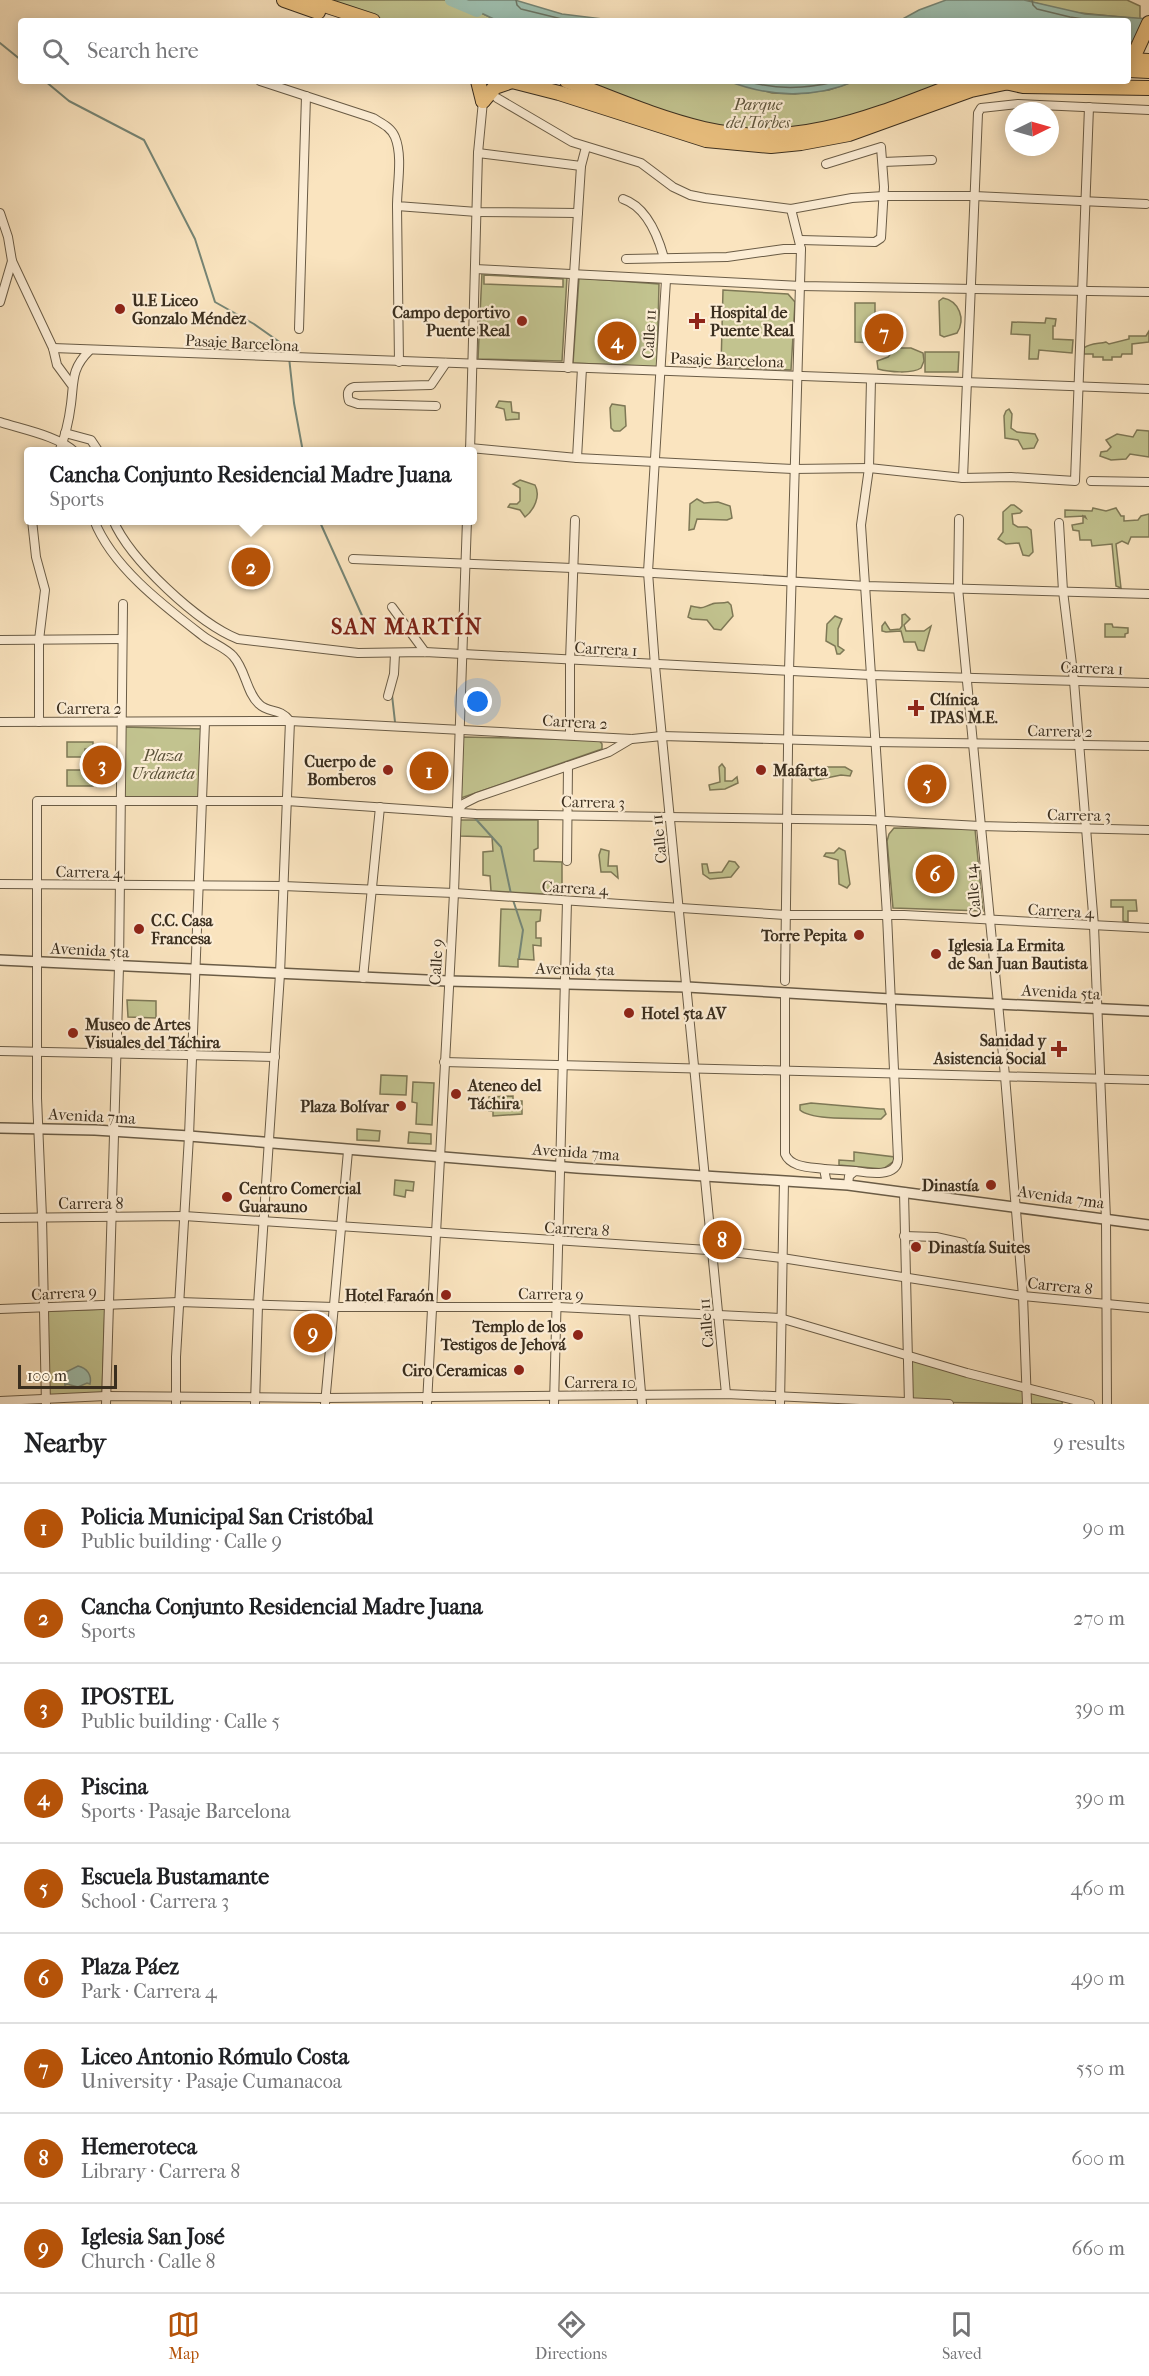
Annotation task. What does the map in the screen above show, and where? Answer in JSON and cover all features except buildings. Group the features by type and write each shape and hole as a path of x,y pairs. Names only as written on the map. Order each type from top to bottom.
{"highway":[{"path":"284,0 337,18"},
{"path":"309,0 364,18"},
{"path":"1131,59 1149,23"},
{"path":"1131,63 1149,61"},
{"path":"1131,64 1149,71"},
{"path":"1131,80 1149,80"},
{"path":"479,84 483,101"},
{"path":"483,101 495,87 504,84"},
{"path":"524,84 560,93 706,140 771,146 849,134 971,90 996,84"},
{"path":"575,84 636,108 704,129 726,133 769,135 822,131 846,125 957,84"},
{"path":"1014,84 1149,88"}],"street":[{"path":"269,84 373,118 387,126 394,136 397,151 399,362"},
{"path":"299,329 306,96"},
{"path":"497,98 558,135 586,147 641,163 673,187 690,195 791,209 852,198 884,196 974,196 1146,204"},
{"path":"470,447 478,153 483,101"},
{"path":"963,478 978,112 981,108 1018,104 1149,110"},
{"path":"477,451 793,469 869,468 963,478 1011,477 1075,481 1089,107"},
{"path":"568,368 581,166 586,147"},
{"path":"801,240 879,241 881,238 884,196 881,147 826,164"},
{"path":"478,153 581,166"},
{"path":"883,162 932,160"},
{"path":"623,199 637,207 652,226 664,258"},
{"path":"397,206 477,212 578,213"},
{"path":"785,981 793,469 801,286 801,240 791,209"},
{"path":"0,213 10,244 12,261 52,348 57,364 71,384"},
{"path":"626,259 740,256 784,249 801,249"},
{"path":"0,302 12,261"},
{"path":"475,269 801,286 1149,292"},
{"name":"Calle 11","path":"666,280 648,572 703,1175 713,1251 726,1394"},
{"name":"Pasaje Barcelona","path":"52,348 252,355 289,359 1149,389"},
{"path":"62,447 75,369 89,351"},
{"path":"436,406 358,404 349,400 347,395 348,391 354,387 431,385 446,363"},
{"path":"577,458 582,368"},
{"path":"785,993 783,1070 787,1160 794,1164 824,1169 855,1171 885,1172 898,1165 891,999 862,511 869,468 871,379"},
{"path":"0,422 57,447"},
{"path":"65,433 91,440 96,447"},
{"path":"1091,481 1149,482"},
{"name":"Calle 14","path":"959,519 958,588 1016,1206 1023,1296 1027,1404"},
{"path":"570,735 572,568 575,520"},
{"path":"1059,522 1063,591 1074,681 1099,1009 1106,1219 1107,1404"},
{"path":"33,525 36,557 45,590 39,640 39,722"},
{"path":"96,525 105,543 124,567 185,623 214,645 232,654 255,700 261,707 283,712 290,721 275,1057 258,1305 255,1401"},
{"name":"Carrera 1","path":"115,525 139,562 224,633 249,640 358,653 425,652 655,666 1149,683"},
{"name":"Calle 9","path":"428,1400 454,893 467,525"},
{"path":"353,559 572,568 866,586 1149,594"},
{"path":"106,1400 119,967 123,604"},
{"path":"392,607 425,652"},
{"path":"0,640 122,639"},
{"path":"388,696 394,674 395,654"},
{"name":"Carrera 2","path":"0,722 290,721 632,739 662,736 1149,746"},
{"path":"176,1400 179,1302 193,1055 205,722"},
{"path":"605,736 611,745 609,752"},
{"path":"456,812 463,804 477,797 609,752 632,739"},
{"path":"567,861 568,765"},
{"name":"Carrera 3","path":"36,884 37,801 287,801 456,812 880,821 1149,830"},
{"path":"363,978 380,807"},
{"name":"Carrera 4","path":"0,884 283,886 454,893 785,915 886,915 1149,928"},
{"path":"36,884 38,1128 46,1401"},
{"path":"554,1400 567,901"},
{"name":"Avenida 5ta","path":"0,960 363,978 687,987 1149,1011"},
{"path":"0,1051 275,1057"},
{"path":"444,1062 1149,1080"},
{"name":"Avenida 7ma","path":"0,1128 115,1131 560,1167 849,1185 1149,1225"},
{"path":"325,1401 348,1151"},
{"path":"824,1169 827,1184"},
{"path":"849,1185 849,1176 855,1171"},
{"path":"780,1400 784,1181"},
{"path":"904,1191 909,1403"},
{"name":"Carrera 8","path":"0,1218 184,1216 713,1251 782,1258 1023,1296 1149,1308"},
{"path":"904,1236 963,1243"},
{"name":"Carrera 9","path":"0,1310 179,1302 334,1307 558,1307 780,1318 1090,1404"},
{"path":"634,1311 641,1400"},
{"name":"Carrera 10","path":"0,1401 641,1400 726,1394 780,1400 949,1404"}],"green space":[{"path":"309,0 454,0 492,18 364,18"},
{"path":"1024,0 1127,0 1140,6 1140,19 1131,18 1071,12"},
{"name":"Parque del Torbes","path":"576,84 739,84 772,93 795,94 829,90 846,84 957,84 846,125 726,133"},
{"name":"Campo deportivo Puente Real","path":"482,272 567,277 562,361 478,359","holes":["484,275 563,279 563,287 484,284"]},
{"path":"579,278 659,284 657,367 573,363"},
{"path":"723,290 788,294 795,302 791,370 721,367"},
{"path":"943,298 957,307 961,317 957,333 944,337 940,335 939,301"},
{"path":"855,303 875,303 875,343 855,342"},
{"path":"1046,318 1056,319 1055,326 1053,326 1053,339 1073,340 1072,353 1039,350 1038,359 1029,359 1030,335 1011,334 1012,322 1045,323"},
{"path":"1149,331 1149,342 1132,344 1132,354 1122,354 1121,357 1112,357 1112,360 1103,360 1103,357 1084,354 1084,348 1089,345 1106,342 1109,344 1129,339 1129,336 1146,336"},
{"path":"899,348 911,348 923,353 924,361 921,368 906,372 878,369 877,361 888,357"},
{"path":"925,352 959,352 958,372 925,372"},
{"path":"499,401 511,402 512,412 519,413 519,419 506,420 504,409 496,407"},
{"path":"612,404 625,406 626,426 620,431 614,431 611,428 610,408"},
{"path":"1009,409 1012,414 1011,428 1017,432 1035,434 1038,440 1034,448 1023,449 1018,440 1005,438 1004,416"},
{"path":"1137,430 1149,431 1149,457 1130,454 1126,459 1111,460 1100,456 1101,452 1111,447 1106,440 1117,434 1133,437"},
{"path":"520,480 535,485 537,489 536,502 525,517 520,510 508,507 520,501 520,488 513,484"},
{"path":"697,499 704,503 718,502 730,506 732,518 727,520 697,519 694,529 689,530 690,504"},
{"path":"1011,505 1022,511 1012,514 1013,524 1031,530 1033,552 1029,556 1023,555 1019,543 1006,544 998,539 1003,532 1003,512"},
{"path":"1093,508 1106,511 1116,508 1121,516 1124,516 1124,521 1138,520 1141,516 1149,514 1149,537 1131,537 1128,544 1122,541 1116,544 1121,588 1116,586 1112,544 1092,546 1091,540 1080,540 1079,531 1073,530 1072,525 1083,523 1083,516 1065,517 1065,510 1092,511"},
{"path":"245,551 267,573 257,584 235,561"},
{"path":"728,602 731,605 733,616 721,630 714,629 707,620 688,617 691,606 702,608 714,603"},
{"path":"905,614 910,619 904,625 906,631 924,631 931,626 924,651 918,650 915,642 904,642 901,631 882,631 885,622 890,630 900,629 902,615"},
{"path":"835,616 842,619 838,629 838,646 844,650 840,654 837,654 835,646 826,641 827,624"},
{"path":"1105,624 1128,628 1128,633 1125,637 1105,637"},
{"name":"Plaza Urdaneta","path":"123,727 203,729 201,801 124,799"},
{"path":"463,737 599,740 602,749 461,798"},
{"path":"67,742 93,742 93,749 85,749 84,757 67,757"},
{"path":"722,764 725,768 725,781 732,781 737,777 738,783 725,789 710,790 709,785 720,782 719,767"},
{"path":"809,767 845,767 852,771 850,776 841,775 812,781 806,775"},
{"path":"67,770 85,770 85,778 93,778 93,786 67,786"},
{"path":"460,820 538,820 538,848 534,850 534,861 562,862 562,895 491,891 490,876 483,875 483,852 493,851 492,837 460,836"},
{"path":"894,828 975,829 983,911 893,908 887,841"},
{"path":"839,848 845,851 850,884 847,888 839,884 838,860 824,856 826,853 834,853"},
{"path":"601,849 609,851 608,866 617,866 618,878 611,872 601,872 599,855"},
{"path":"729,861 735,862 739,867 731,877 710,879 703,874 702,864 707,864 709,873 722,872"},
{"path":"1111,900 1136,900 1137,911 1128,911 1128,922 1123,921 1123,907 1111,907"},
{"path":"501,909 541,910 540,921 536,922 536,938 541,938 541,946 533,945 534,960 518,959 518,967 499,966"},
{"path":"127,1000 156,1001 156,1018 128,1017"},
{"path":"381,1075 407,1076 406,1095 380,1094"},
{"path":"413,1082 434,1083 432,1125 416,1124 417,1103 412,1102"},
{"path":"513,1096 513,1101 522,1101 522,1114 493,1116 493,1111 489,1111 489,1097"},
{"path":"811,1103 884,1109 886,1114 881,1119 838,1118 815,1116 800,1110 800,1105"},
{"path":"357,1129 380,1131 379,1141 357,1140"},
{"path":"409,1132 431,1134 431,1144 408,1143"},
{"path":"854,1152 895,1157 894,1161 883,1169 839,1165 839,1160 854,1161"},
{"path":"395,1180 414,1182 413,1191 406,1190 405,1197 394,1195"},
{"path":"105,1309 102,1394 49,1395 48,1311"},
{"path":"907,1355 1063,1397 1062,1404 909,1402"}],"water":[{"path":"454,0 515,0 562,14 595,18 492,18"},
{"path":"946,0 1024,0 1085,14 1149,19 1149,42 1131,42 1131,18 904,18"},
{"path":"738,84 847,84 824,91 792,94 775,93"},
{"path":"78,1366 88,1372 90,1384 78,1387 65,1385 66,1372"}],"waterway":[{"path":"451,0 477,11"},
{"path":"0,43 18,58"},
{"path":"49,84 69,101 144,140 195,239 215,302 254,324 288,348 294,403 302,447"},
{"path":"321,525 369,631"},
{"path":"392,695 395,722"},
{"path":"473,816 501,847 511,894"},
{"path":"513,900 523,930 519,958"}],"place":[{"name":"U.E Liceo Gonzalo Méndez","path":"120,309"},
{"name":"Campo deportivo Puente Real","path":"522,321"},
{"name":"Hospital de Puente Real","path":"697,321"},
{"name":"Liceo Antonio Rómulo Costa","path":"884,333"},
{"name":"Piscina","path":"617,341"},
{"name":"Cancha Conjunto Residencial Madre Juana","path":"251,567"},
{"name":"Clínica IPAS M.E.","path":"916,708"},
{"name":"IPOSTEL","path":"102,765"},
{"name":"Cuerpo de Bomberos","path":"388,770"},
{"name":"Mafarta","path":"761,770"},
{"name":"Policia Municipal San Cristóbal","path":"429,771"},
{"name":"Escuela Bustamante","path":"927,784"},
{"name":"Plaza Páez","path":"935,874"},
{"name":"C.C. Casa Francesa","path":"139,929"},
{"name":"Torre Pepita","path":"859,935"},
{"name":"Iglesia La Ermita de San Juan Bautista","path":"936,954"},
{"name":"Hotel 5ta AV","path":"629,1013"},
{"name":"Museo de Artes Visuales del Táchira","path":"73,1033"},
{"name":"Sanidad y Asistencia Social","path":"1059,1049"},
{"name":"Ateneo del Táchira","path":"456,1094"},
{"name":"Plaza Bolívar","path":"401,1106"},
{"name":"Dinastía","path":"991,1185"},
{"name":"Centro Comercial Guarauno","path":"227,1197"},
{"name":"Hemeroteca","path":"722,1240"},
{"name":"Dinastía Suites","path":"916,1247"},
{"name":"Hotel Faraón","path":"446,1295"},
{"name":"Iglesia San José","path":"313,1333"},
{"name":"Templo de los Testigos de Jehová","path":"578,1335"},
{"name":"Ciro Ceramicas","path":"519,1370"}],"district":[{"name":"SAN MARTÍN","path":"407,627"}]}
